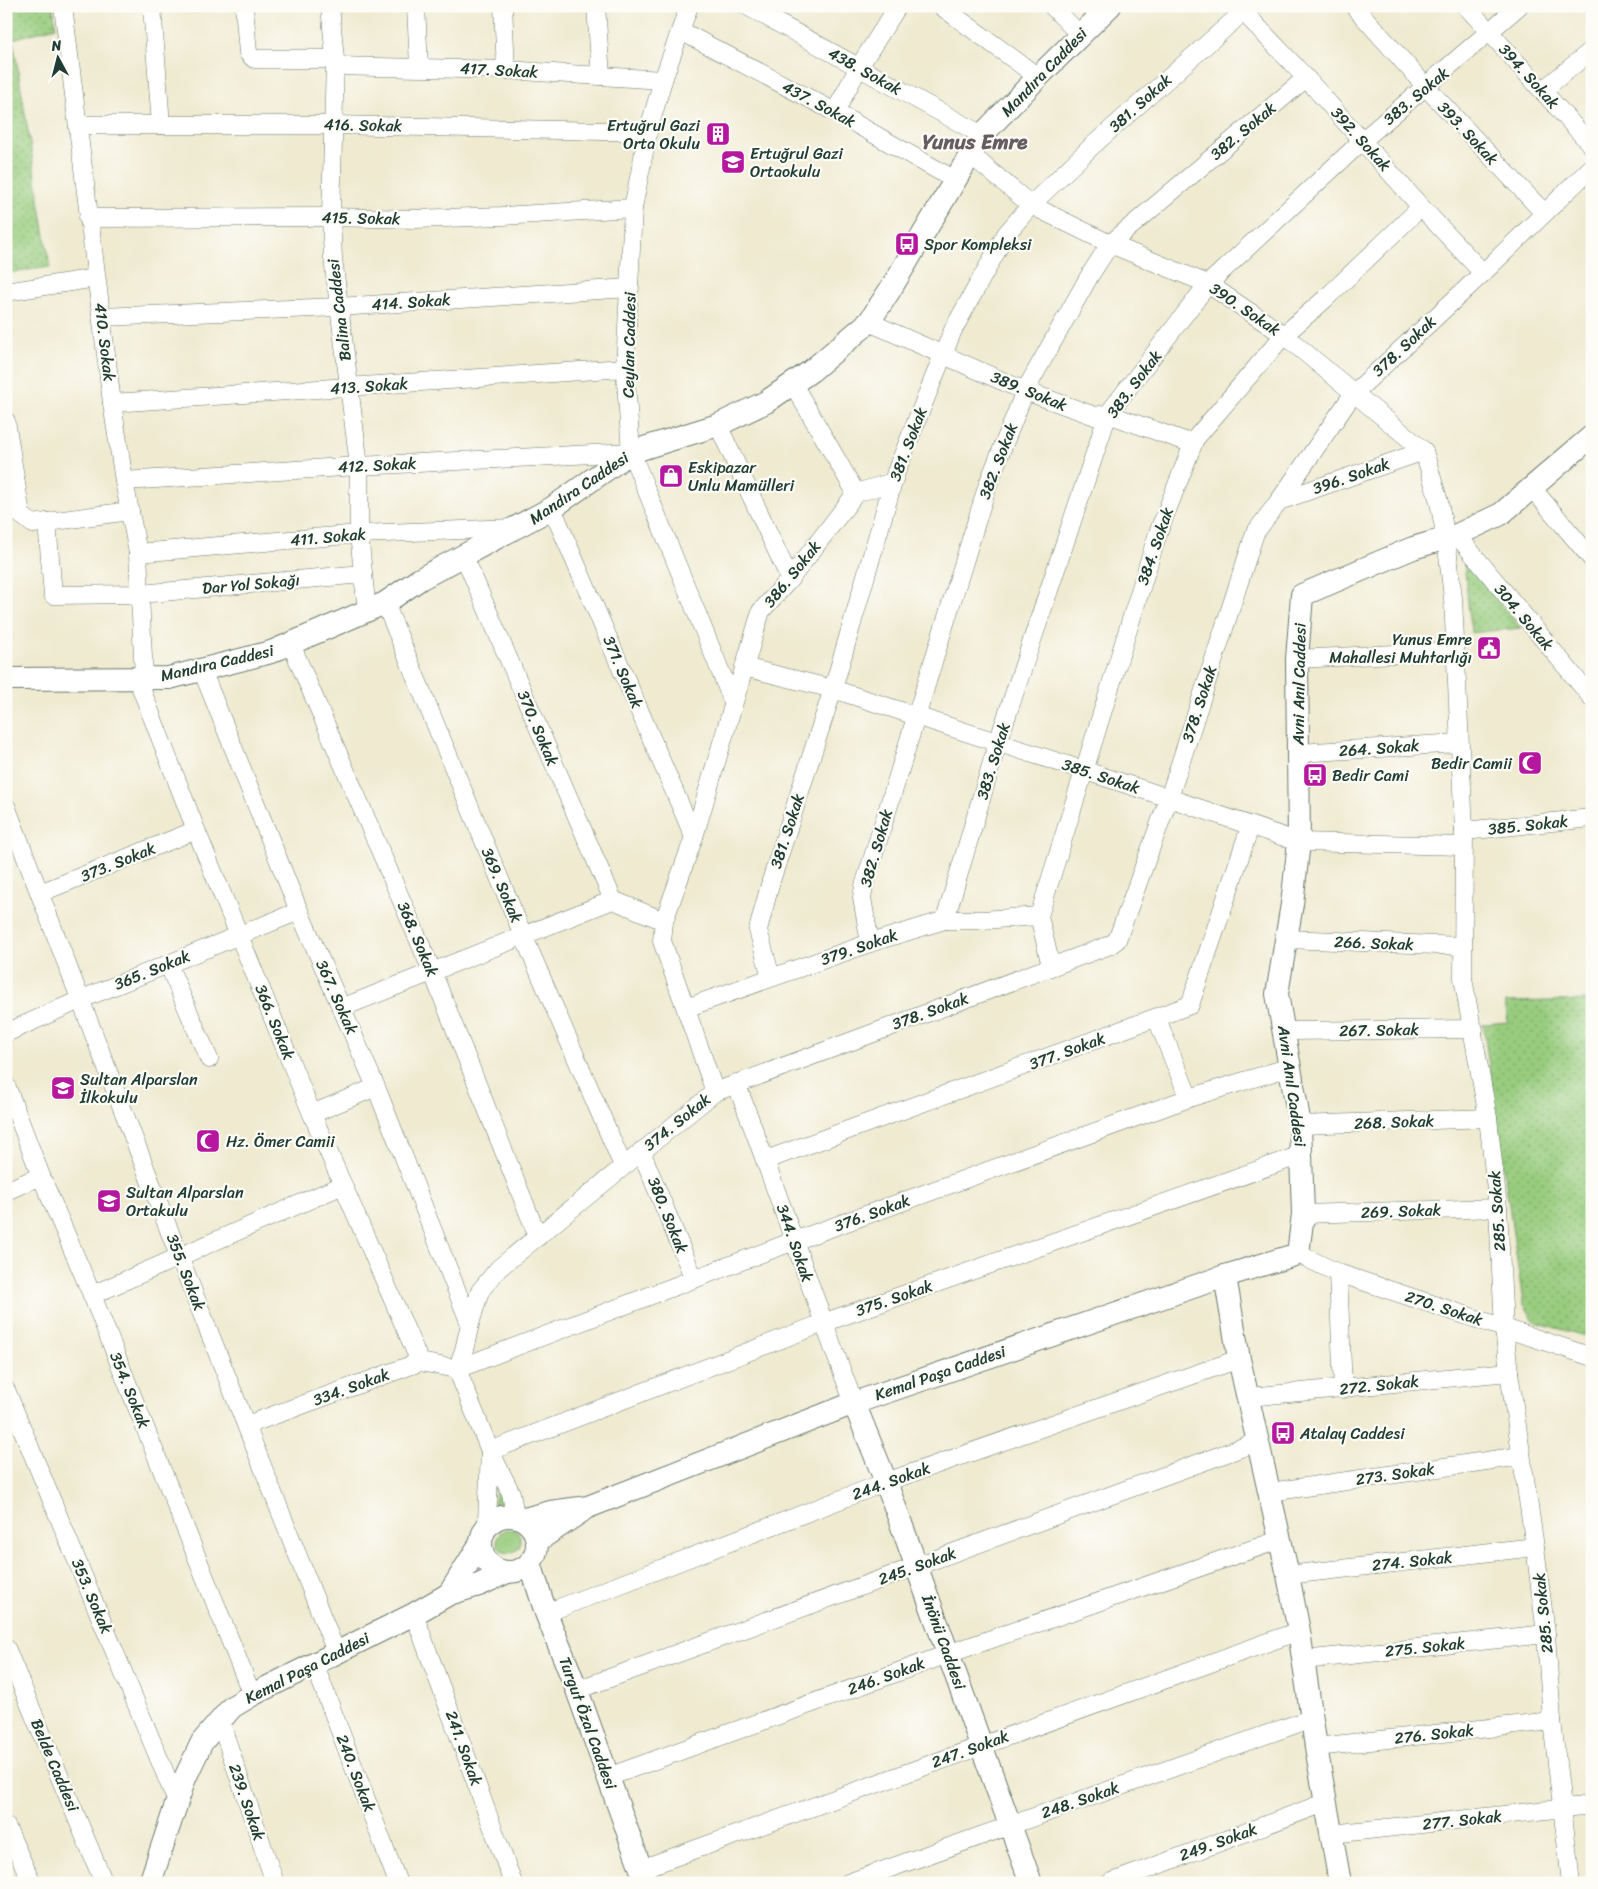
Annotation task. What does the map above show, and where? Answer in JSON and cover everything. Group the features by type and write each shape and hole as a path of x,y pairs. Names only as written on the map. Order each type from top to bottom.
{"street":[{"name":"410. Sokak","path":"63,6 112,403 138,553 141,678"},
{"path":"152,6 161,124"},
{"name":"417. Sokak","path":"244,6 248,53 254,59 506,70 663,80"},
{"name":"Balina Caddesi","path":"330,6 335,62 331,217 333,258 359,466 359,534 363,574 376,608"},
{"path":"416,6 419,67"},
{"path":"502,6 506,70"},
{"path":"596,6 601,76"},
{"name":"Ceylan Caddesi","path":"689,6 663,80 648,132 632,208 625,368 631,452 733,702"},
{"name":"438. Sokak","path":"747,6 982,135"},
{"path":"835,112 859,67 898,6"},
{"path":"941,6 1038,77"},
{"path":"1052,6 1080,35"},
{"name":"Mandıra Caddesi","path":"6,680 169,678 271,652 376,608 420,579 518,528 552,508 631,452 718,425 766,402 811,372 869,322 982,135 1110,6"},
{"name":"393. Sokak","path":"1354,6 1426,87 1544,213"},
{"name":"394. Sokak","path":"1466,6 1592,146"},
{"name":"383. Sokak","path":"945,920 998,742 1108,414 1208,284 1362,140 1518,6"},
{"name":"392. Sokak","path":"1241,9 1483,273"},
{"name":"381. Sokak","path":"771,977 758,930 771,882 833,689 894,482 953,330 1006,234 1031,205 1241,9"},
{"name":"437. Sokak","path":"681,31 835,112 955,180"},
{"path":"1542,91 1592,50"},
{"name":"382. Sokak","path":"870,943 862,898 864,886 988,484 1025,391 1090,275 1110,244 1306,78"},
{"name":"416. Sokak","path":"78,125 334,125 648,132"},
{"name":"390. Sokak","path":"971,155 1031,205 1110,244 1208,284 1284,335 1424,452"},
{"name":"378. Sokak","path":"715,1092 1110,945 1117,940 1169,798 1240,574 1255,533 1279,502 1353,394 1483,273 1592,167"},
{"name":"384. Sokak","path":"1039,916 1158,533 1195,439 1284,335 1325,299 1421,207"},
{"name":"415. Sokak","path":"88,218 331,217 425,219 632,208"},
{"path":"6,292 96,278"},
{"name":"414. Sokak","path":"102,317 338,307 630,288"},
{"name":"389. Sokak","path":"869,322 1025,391 1095,416 1108,414 1193,444"},
{"name":"413. Sokak","path":"112,403 625,368"},
{"path":"793,384 856,493 894,482"},
{"path":"6,421 21,515 34,524 130,510"},
{"path":"718,425 790,579"},
{"name":"Avni Anıl Caddesi","path":"1298,1254 1303,1214 1300,1125 1277,994 1299,842 1297,659 1302,595 1413,548 1451,537 1501,514 1592,436"},
{"name":"412. Sokak","path":"124,481 359,466 631,452"},
{"path":"1424,452 1451,537"},
{"name":"396. Sokak","path":"1279,502 1424,452"},
{"path":"1532,488 1592,559"},
{"name":"386. Sokak","path":"733,702 761,611 790,579 856,493"},
{"name":"371. Sokak","path":"552,508 694,837"},
{"name":"Dar Yol Sokağı","path":"47,522 53,595 140,594 363,574"},
{"name":"411. Sokak","path":"138,553 359,534 518,528"},
{"name":"285. Sokak","path":"1451,537 1464,839 1463,978 1474,1029 1488,1118 1498,1208 1504,1328 1546,1634 1552,1721 1571,1883"},
{"name":"304. Sokak","path":"1451,537 1592,698"},
{"name":"370. Sokak","path":"464,556 613,900"},
{"name":"369. Sokak","path":"376,608 523,935 623,1166"},
{"name":"368. Sokak","path":"291,644 432,972 538,1236"},
{"path":"1297,659 1455,651"},
{"name":"385. Sokak","path":"744,667 833,689 1299,842 1464,839 1592,818"},
{"name":"367. Sokak","path":"202,670 299,911 376,1087 470,1324"},
{"name":"366. Sokak","path":"141,678 196,830 312,1114 420,1362"},
{"name":"374. Sokak","path":"457,1369 480,1291 499,1268 715,1092 662,941 664,921 694,837 733,702"},
{"name":"264. Sokak","path":"1298,753 1460,743"},
{"name":"355. Sokak","path":"6,806 336,1652"},
{"name":"377. Sokak","path":"766,1160 1190,1006 1250,827"},
{"name":"373. Sokak","path":"40,893 196,830"},
{"path":"341,1008 613,900 664,921"},
{"name":"365. Sokak","path":"6,1034 82,999 299,911"},
{"path":"1039,916 1051,966"},
{"name":"379. Sokak","path":"686,1008 870,943 945,920 982,920 1039,916"},
{"name":"266. Sokak","path":"1286,939 1462,946"},
{"path":"168,964 209,1059"},
{"path":"1157,1019 1188,1098"},
{"name":"267. Sokak","path":"1284,1031 1474,1029"},
{"name":"376. Sokak","path":"457,1369 794,1241 1188,1098 1290,1067"},
{"name":"344. Sokak","path":"736,1083 766,1160 823,1323 854,1402"},
{"name":"354. Sokak","path":"6,1085 41,1176 92,1295 252,1694"},
{"path":"312,1114 376,1087"},
{"name":"268. Sokak","path":"1300,1125 1488,1118"},
{"name":"380. Sokak","path":"641,1151 694,1279"},
{"name":"375. Sokak","path":"490,1451 823,1323 1302,1155"},
{"path":"6,1191 41,1176"},
{"path":"92,1295 343,1185"},
{"name":"269. Sokak","path":"1303,1214 1498,1208"},
{"name":"270. Sokak","path":"1298,1254 1338,1273 1592,1357"},
{"name":"Kemal Paşa Caddesi","path":"538,1541 588,1507 854,1402 1225,1276 1298,1254"},
{"path":"1338,1273 1343,1389"},
{"path":"1225,1276 1239,1359 1270,1492 1299,1631 1316,1747 1340,1883"},
{"name":"244. Sokak","path":"546,1614 886,1482 1239,1359"},
{"path":"420,1362 457,1369 490,1451 511,1493 519,1517"},
{"name":"334. Sokak","path":"246,1425 420,1362"},
{"name":"272. Sokak","path":"1249,1397 1509,1372"},
{"name":"353. Sokak","path":"6,1390 177,1802"},
{"name":"İnönü Caddesi","path":"854,1402 886,1482 1031,1883"},
{"name":"245. Sokak","path":"577,1690 1257,1442"},
{"path":"481,1538 488,1524 496,1518 506,1515 519,1517 531,1525 538,1541 534,1557 523,1568 507,1572 498,1570 485,1560 481,1538 487,1522 490,1451"},
{"name":"273. Sokak","path":"1270,1492 1521,1456"},
{"name":"Kemal Paşa Caddesi","path":"519,1517 588,1507"},
{"name":"Kemal Paşa Caddesi","path":"449,1594 481,1538"},
{"name":"246. Sokak","path":"608,1777 948,1654 1279,1540"},
{"name":"274. Sokak","path":"1288,1575 1535,1547"},
{"name":"Turgut Özal Caddesi","path":"530,1563 546,1614 577,1690 644,1876"},
{"name":"Kemal Paşa Caddesi","path":"150,1883 185,1778 202,1742 232,1707 252,1694 414,1614 449,1594 507,1572"},
{"name":"241. Sokak","path":"414,1614 513,1883"},
{"name":"247. Sokak","path":"644,1876 981,1745 1299,1631"},
{"name":"275. Sokak","path":"1304,1660 1546,1634"},
{"name":"Belde Caddesi","path":"6,1648 104,1883"},
{"name":"240. Sokak","path":"314,1663 398,1883"},
{"name":"248. Sokak","path":"848,1883 1312,1718"},
{"name":"239. Sokak","path":"220,1721 274,1883"},
{"name":"276. Sokak","path":"1316,1747 1552,1721"},
{"name":"249. Sokak","path":"1110,1883 1326,1802"},
{"name":"277. Sokak","path":"1332,1834 1592,1805"},
{"path":"6,1826 32,1883"}],"green space":[{"path":"6,6 53,6 56,27 13,39 50,267 6,273"},
{"path":"1464,562 1521,628 1471,633"},
{"path":"1592,1000 1592,1338 1535,1322 1523,1303 1483,1024 1508,1022 1505,1002"},
{"path":"498,1478 515,1509 492,1517"},
{"path":"509,1529 514,1530 520,1536 520,1546 514,1552 509,1553 504,1552 498,1546 497,1541 498,1536 504,1530"}],"place":[{"name":"Ertuğrul Gazi Orta Okulu","path":"718,134"},
{"name":"Ertuğrul Gazi Ortaokulu","path":"733,162"},
{"name":"Spor Kompleksi","path":"907,244"},
{"name":"Eskipazar Unlu Mamülleri","path":"671,476"},
{"name":"Yunus Emre Mahallesi Muhtarlığı","path":"1489,648"},
{"name":"Bedir Camii","path":"1530,763"},
{"name":"Bedir Cami","path":"1315,775"},
{"name":"Sultan Alparslan İlkokulu","path":"63,1088"},
{"name":"Hz. Ömer Camii","path":"208,1141"},
{"name":"Sultan Alparslan Ortakulu","path":"109,1201"},
{"name":"Atalay Caddesi","path":"1283,1433"}],"district":[{"name":"Yunus Emre","path":"975,142"}]}
